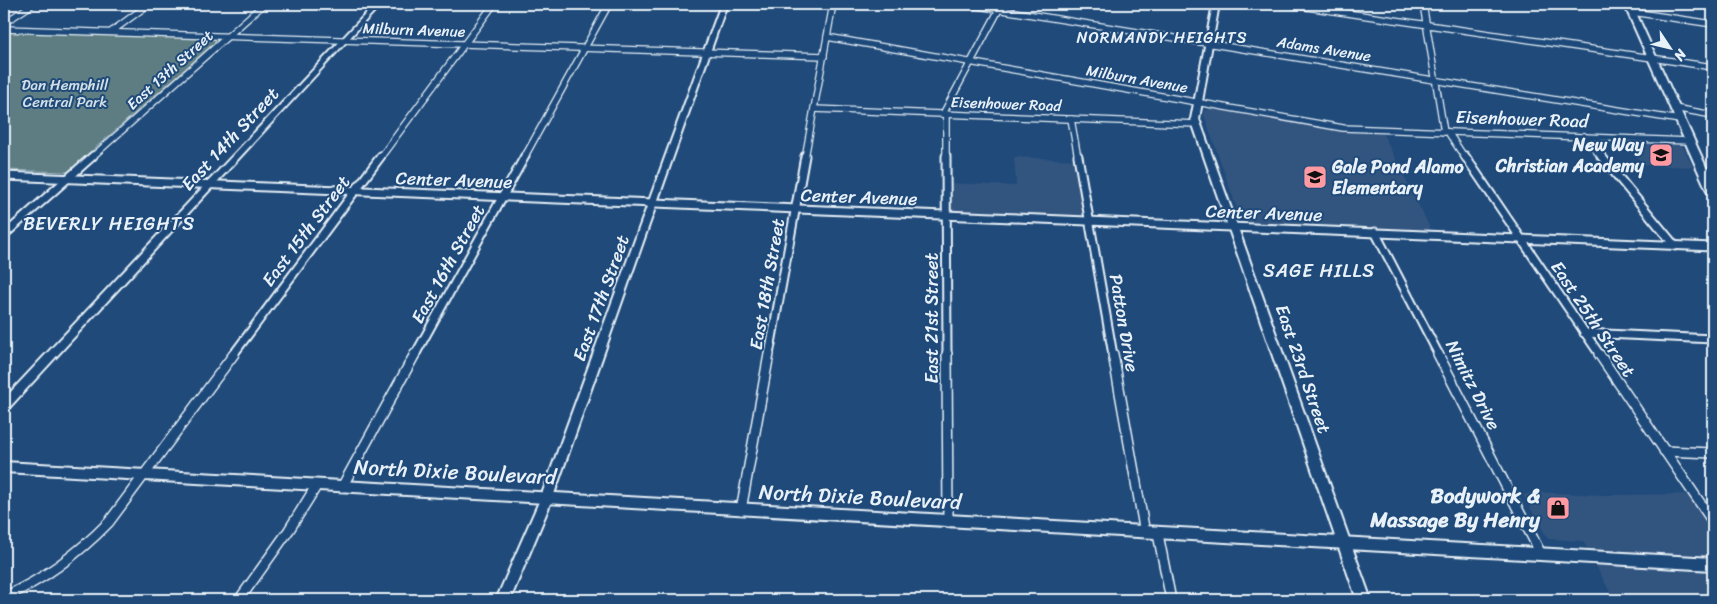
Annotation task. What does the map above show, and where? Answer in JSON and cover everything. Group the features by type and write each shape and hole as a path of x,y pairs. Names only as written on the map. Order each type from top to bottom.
{"main road":[{"path":"1629,7 1689,141 1708,172 1713,193"},
{"name":"North Dixie Boulevard","path":"4,467 547,497 1152,534 1713,564"}],"street":[{"path":"4,23 33,4"},
{"path":"111,32 148,4"},
{"name":"East 13th Street","path":"4,235 264,4"},
{"name":"East 14th Street","path":"4,406 378,4"},
{"name":"East 15th Street","path":"4,597 36,582 78,553 108,522 494,4"},
{"name":"East 16th Street","path":"342,487 609,4"},
{"name":"East 17th Street","path":"503,600 547,497 724,4"},
{"name":"East 18th Street","path":"741,510 833,4"},
{"name":"Adams Avenue","path":"965,4 1000,6 1209,43 1680,120"},
{"name":"East 23rd Street","path":"1216,4 1195,119 1364,600"},
{"path":"1286,4 1713,67"},
{"name":"East 25th Street","path":"1423,4 1446,132 1713,522"},
{"path":"1612,4 1713,24"},
{"name":"East 21st Street","path":"948,522 944,114 1000,6"},
{"name":"Milburn Avenue","path":"4,29 824,56"},
{"name":"Milburn Avenue","path":"827,37 1343,128 1446,132"},
{"path":"1674,108 1713,115"},
{"name":"Eisenhower Road","path":"814,109 1197,124"},
{"name":"Patton Drive","path":"1070,119 1152,534 1171,600"},
{"name":"Eisenhower Road","path":"1446,132 1689,141"},
{"path":"1584,136 1675,246"},
{"name":"Center Avenue","path":"4,176 1713,247"},
{"name":"Nimitz Drive","path":"1375,232 1541,554"},
{"path":"1584,333 1713,339"},
{"path":"1664,451 1713,453"},
{"path":"239,600 284,538 317,485"}],"shaded area":[{"name":"Gale Pond Alamo Elementary","path":"1212,108 1339,131 1383,134 1431,230 1247,222 1241,220 1204,115 1205,111"},
{"name":"New Way Christian Academy","path":"1623,142 1682,145 1693,167 1644,165"},
{"path":"1014,157 1078,160 1089,222 946,216 946,183 1016,186"},
{"path":"1533,492 1604,495 1694,494 1713,515 1713,600 1614,600 1583,541 1548,539 1523,495"}],"green space":[{"name":"Dan Hemphill Central Park","path":"4,31 220,38 68,172 4,170"}],"place":[{"name":"New Way Christian Academy","path":"1661,155"},
{"name":"Gale Pond Alamo Elementary","path":"1315,177"},
{"name":"Bodywork & Massage By Henry","path":"1558,508"}],"district":[{"name":"NORMANDY HEIGHTS","path":"1162,37"},
{"name":"BEVERLY HEIGHTS","path":"109,223"},
{"name":"SAGE HILLS","path":"1319,270"}]}
